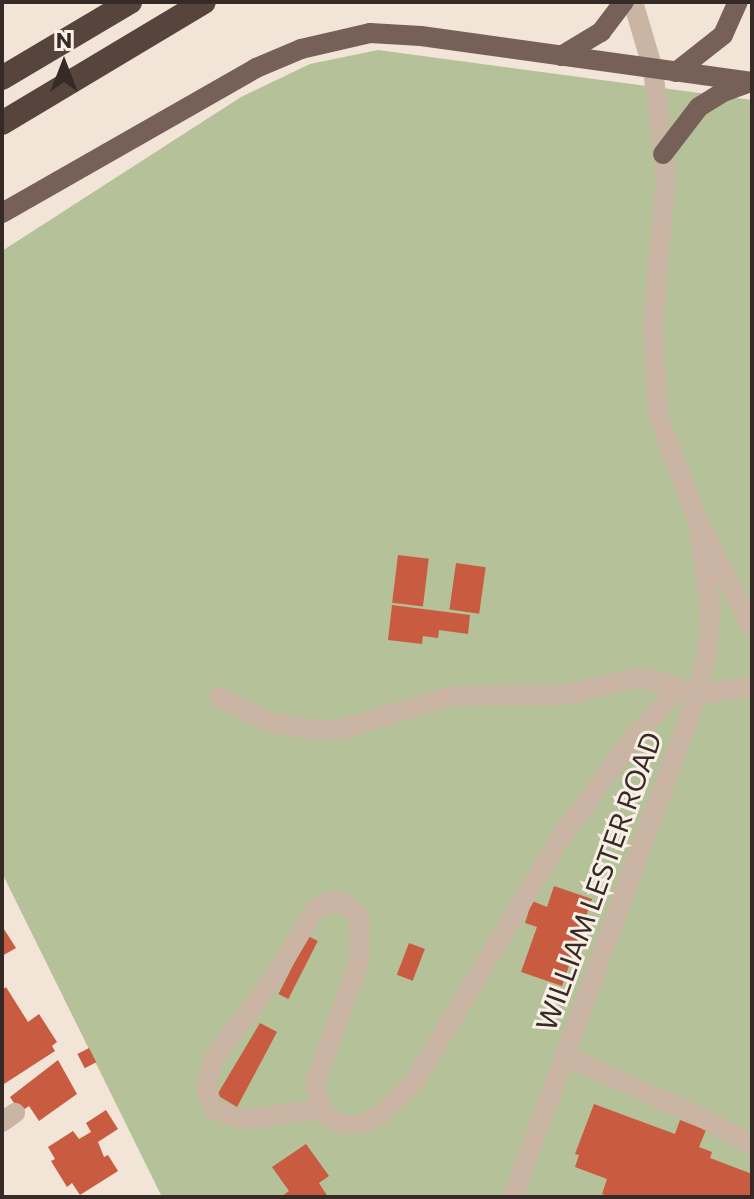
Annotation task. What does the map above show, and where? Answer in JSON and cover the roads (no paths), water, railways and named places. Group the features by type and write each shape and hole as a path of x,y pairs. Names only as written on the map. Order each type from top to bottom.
{"highway":[{"path":"2,78 130,2"},
{"path":"2,123 204,2"}],"main road":[{"path":"561,56 601,32 624,2"},
{"path":"676,72 723,35 738,2"},
{"path":"2,213 223,85 301,49 370,33 392,33 752,82"},
{"path":"663,154 699,107 723,92 752,82"}],"street":[{"name":"WILLIAM LESTER ROAD","path":"633,2 653,69 666,198 653,325 655,396 664,437 698,521 752,628"},
{"name":"WILLIAM LESTER ROAD","path":"698,521 710,608 707,652 688,692 563,1055 707,1120 752,1145"},
{"path":"219,697 268,722 316,730 342,729 452,696 565,695 637,678 662,682 688,692 752,686"},
{"path":"321,1108 254,1119 236,1118 213,1108 206,1087 213,1060 273,979 313,912 328,902 338,901 356,912 361,942 351,989 318,1070 316,1094 321,1108 340,1124 364,1124 381,1114 413,1084 561,837 634,737 688,692"},
{"path":"513,1197 563,1055"}]}
